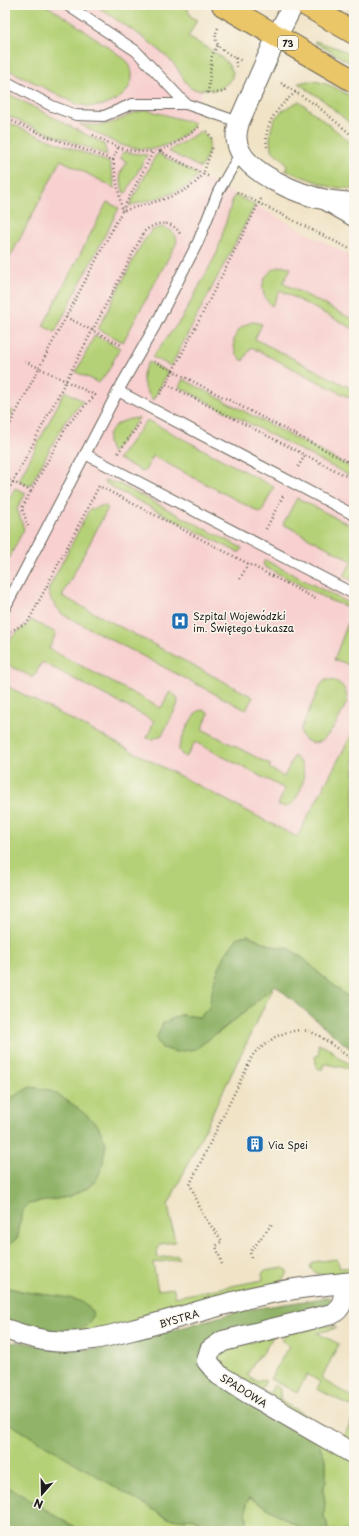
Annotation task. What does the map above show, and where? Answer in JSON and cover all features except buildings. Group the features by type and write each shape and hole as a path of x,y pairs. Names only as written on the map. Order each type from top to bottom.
{"main road":[{"path":"306,5 354,33"},
{"name":"73","path":"222,14 277,36 354,81"}],"street":[{"path":"293,5 277,36 239,122 236,134 237,145 241,152 256,169 302,193 326,200 354,203"},
{"name":"BYSTRA","path":"5,1329 27,1337 52,1341 76,1342 105,1337 164,1322 239,1300 302,1287 350,1282"},
{"name":"SPADOWA","path":"350,1282 337,1312 288,1326 223,1341 210,1350 207,1361 219,1374 242,1389 354,1454"}],"lane":[{"path":"67,5 136,51 186,104"},
{"path":"8,83 52,106 76,115 104,116 132,104 186,104 239,122"},
{"path":"5,608 118,391 198,242 218,192 241,152"},
{"path":"302,193 354,222"},
{"path":"118,391 354,516"},
{"path":"85,454 354,594"}],"path":[{"path":"222,14 215,34 218,45 223,51 262,71 316,105 354,137"},
{"path":"208,93 207,88 212,55 218,45"},
{"path":"296,92 275,112 267,134 267,145 270,152 282,163 272,178 173,371 354,465"},
{"path":"5,118 46,136 113,160"},
{"path":"5,434 153,152 160,151 178,142 199,127"},
{"path":"118,148 113,160 122,211"},
{"path":"122,211 182,192 198,181 203,174 160,151"},
{"path":"5,497 144,232 154,224 169,224 179,230 181,242"},
{"path":"25,361 95,395"},
{"path":"29,530 22,508 68,424 99,390"},
{"path":"240,579 305,455"},
{"path":"5,478 31,491"},
{"path":"5,642 11,631 28,622 99,486 318,600"},
{"path":"222,1264 216,1246 222,1241 203,1214 190,1184 254,1053 274,1037 287,1032 300,1030 309,1031 320,1036 354,1061"},
{"path":"251,1258 250,1252 272,1224"},
{"path":"216,1233 219,1230"}],"shaded area":[{"name":"Szpital Wojewódzki im. Świętego Łukasza","path":"5,5 186,5 191,17 197,20 188,37 220,56 231,67 233,72 231,80 220,89 203,89 192,128 205,134 210,143 210,147 198,175 354,258 354,1052 275,985 155,1232 5,1321"}],"green space":[{"path":"5,5 45,5 73,22 128,62 132,78 126,92 121,97 106,104 98,106 82,105 77,104 5,68"},
{"path":"95,5 186,5 191,17 197,20 188,37 225,60 233,72 231,80 220,89 192,89 186,83 175,65 154,46"},
{"path":"316,41 340,49 354,57 354,65 314,42"},
{"path":"309,81 327,84 354,98 354,127 323,100 298,83"},
{"path":"5,92 104,144 107,155 30,126 5,114"},
{"path":"299,101 354,145 354,189 331,187 285,170 287,167 285,162 273,151 270,138 273,122 282,111"},
{"path":"148,110 194,123 192,128 175,141 158,148 150,149 131,148 116,143 79,124 107,124 138,112"},
{"path":"5,121 108,162 115,188 61,160 5,267 5,154 11,142 5,138"},
{"path":"201,131 208,139 209,148 201,168 168,151"},
{"path":"123,152 147,155 126,193 123,192 120,174 127,162 120,158"},
{"path":"159,154 198,175 186,187 167,195 129,206 156,155"},
{"path":"235,195 255,205 171,366 152,357 182,318 217,253"},
{"path":"107,202 119,208 55,332 43,326"},
{"path":"162,227 168,229 176,236 177,242 123,342 98,329 141,245 152,230"},
{"path":"285,266 291,268 283,283 354,320 354,329 280,290 272,306 264,294 264,281 271,271 277,267"},
{"path":"253,322 262,324 255,339 354,390 354,400 251,347 243,361 235,350 234,338 241,328 246,324"},
{"path":"95,335 120,348 108,371 99,383 76,372"},
{"path":"149,362 168,372 153,400 143,382 144,372"},
{"path":"183,379 354,469 354,478 179,387"},
{"path":"65,391 83,401 64,423 30,486 19,480"},
{"path":"5,407 13,411 5,427"},
{"path":"139,418 112,453 108,438 113,428 125,421"},
{"path":"147,420 274,487 261,513 153,456 144,472 118,459"},
{"path":"105,480 119,484 242,548 240,552 237,552 117,490 104,482"},
{"path":"15,488 26,493 17,509 24,529 5,566 5,506"},
{"path":"297,498 354,527 354,582 344,576 352,561 283,524"},
{"path":"104,505 108,508 62,596 253,697 246,710 62,614 51,600 48,590 89,510"},
{"path":"265,560 354,606 354,669 343,662 334,660 353,609 329,600 265,567 263,564"},
{"path":"31,620 56,633 49,649 161,708 169,693 171,692 177,697 177,706 162,735 153,739 147,738 154,721 42,662 32,677 12,667 5,661 8,643 14,635"},
{"path":"325,680 334,681 341,685 346,692 347,701 337,723 331,731 319,742 313,743 303,738 301,729 320,686"},
{"path":"5,685 297,837 354,730 354,1002 303,958 288,948 272,946 248,935 238,937 213,993 209,1008 200,1017 180,1015 217,1034 241,1015 275,984 168,1205 175,1242 160,1244 157,1252 158,1258 178,1255 179,1259 153,1263 158,1290 174,1288 175,1297 263,1280 262,1274 264,1271 283,1268 287,1271 283,1281 110,1328 62,1333 80,1329 30,1293 5,1287 5,1244 11,1244 22,1210 28,1204 68,1197 89,1187 98,1176 103,1163 11,1098 5,1110"},
{"path":"203,710 209,713 202,729 271,765 269,768 284,777 294,756 298,760 303,769 303,784 292,804 284,807 278,805 285,789 195,742 187,756 185,757 181,754 179,747 186,730 198,711"},
{"path":"248,935 272,946 288,948 303,958 354,1002 354,1052 275,985 241,1015 196,1049 176,1052 162,1048 156,1039 163,1023 180,1015 200,1017 209,1007 215,977 225,955 238,937"},
{"path":"318,1044 330,1049 337,1057 354,1066 354,1070 327,1064 323,1065 323,1069 317,1069 315,1056 319,1055"},
{"path":"30,1087 50,1090 74,1105 97,1124 106,1143 103,1163 98,1177 89,1187 68,1197 28,1204 22,1210 18,1237 11,1244 5,1244 5,1110 11,1098"},
{"path":"336,1259 340,1268 354,1267 354,1273 330,1276 318,1274 310,1267 313,1262"},
{"path":"5,1287 29,1293 62,1296 77,1300 91,1309 92,1319 90,1323 84,1327 62,1333 40,1331 5,1321"},
{"path":"330,1297 331,1303 329,1308 203,1353 319,1440 320,1447 326,1460 326,1480 323,1491 325,1501 324,1517 327,1523 328,1531 306,1531 250,1498 246,1503 247,1522 242,1531 215,1531 193,1518 178,1520 167,1518 5,1421 5,1343 22,1342 57,1350 100,1349 132,1342 240,1311"},
{"path":"322,1324 337,1328 317,1333 339,1344 321,1379 354,1398 354,1408 317,1389 320,1382 307,1374 297,1393 270,1379 289,1346 281,1340 285,1334"},
{"path":"274,1335 261,1356 259,1355 247,1375 258,1382 261,1379 266,1381 261,1390 269,1394 274,1385 280,1389 280,1397 282,1402 343,1437 354,1416 354,1449 231,1378 214,1354"},
{"path":"6,1420 167,1518 185,1520 192,1518 215,1531 81,1531 5,1485"},
{"path":"319,1440 354,1457 354,1531 328,1531 327,1523 324,1517 325,1501 323,1491 326,1480 326,1460 320,1447"},
{"path":"5,1485 81,1531 5,1531"},
{"path":"250,1498 306,1531 242,1531 247,1522 246,1503"}],"place":[{"name":"Szpital Wojewódzki im. Świętego Łukasza","path":"180,621"},
{"name":"Via Spei","path":"255,1144"}]}
